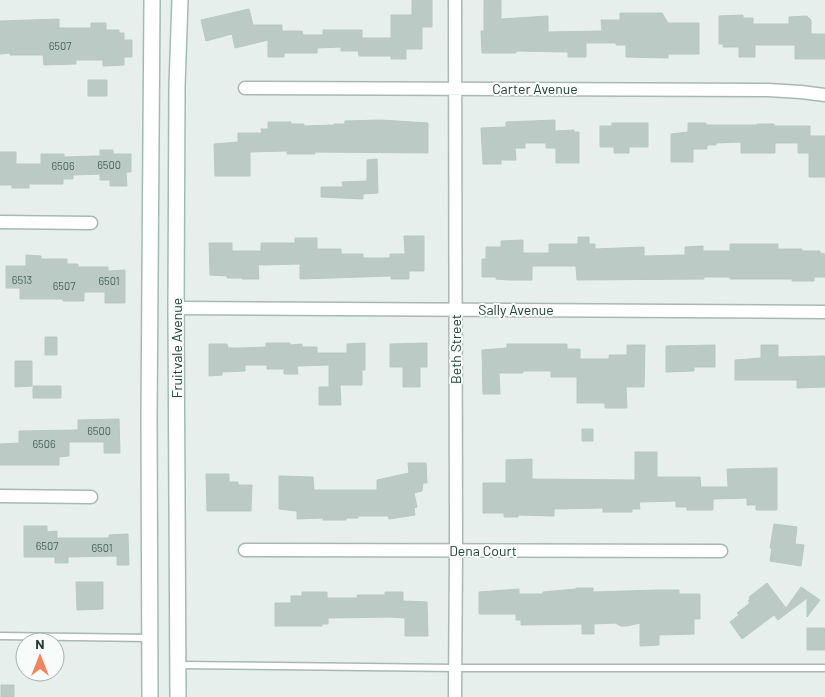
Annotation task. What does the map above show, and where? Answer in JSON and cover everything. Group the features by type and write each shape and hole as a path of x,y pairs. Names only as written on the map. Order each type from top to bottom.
{"main road":[{"name":"Fruitvale Avenue","path":"150,697 149,417 152,0"},
{"name":"Fruitvale Avenue","path":"178,697 176,308 177,96 180,0"}],"street":[{"name":"Beth Street","path":"455,0 455,697"},
{"name":"Carter Avenue","path":"245,88 768,90 825,95"},
{"path":"0,222 91,222"},
{"name":"Sally Avenue","path":"176,308 825,312"},
{"path":"0,496 91,497"},
{"name":"Dena Court","path":"245,550 721,551"}],"lane":[{"path":"0,636 150,638"},
{"path":"178,665 455,668 825,668"}],"building":[{"path":"412,0 432,0 432,27 422,27 422,49 406,49 406,59 391,59 391,56 359,56 358,51 341,51 341,47 317,48 317,53 284,53 284,57 268,57 268,40 235,48 232,34 206,41 201,20 249,9 253,25 282,25 282,31 302,31 303,35 323,35 323,30 362,30 362,38 391,38 391,15 412,15"},
{"path":"484,0 501,0 501,19 548,16 548,32 602,31 601,20 620,20 620,13 662,13 668,23 699,23 699,54 668,54 668,58 626,57 626,45 616,45 616,43 586,43 586,57 568,57 568,52 516,51 516,53 482,53 481,31 484,31"},
{"path":"743,15 743,18 753,18 753,24 789,24 789,17 807,16 811,20 811,34 825,34 825,59 795,59 795,45 755,45 755,57 739,57 739,47 723,47 723,44 719,44 719,16"},
{"path":"59,19 59,28 91,28 91,23 106,23 106,30 119,30 119,33 124,33 124,40 132,40 132,57 124,57 124,65 103,66 103,60 76,60 76,64 44,65 43,55 0,54 0,21"},
{"path":"88,80 107,80 107,96 88,96"},
{"path":"381,120 428,123 428,153 315,152 315,154 287,154 287,151 250,152 250,176 215,176 214,144 238,142 238,133 262,133 261,129 268,129 268,122 291,122 291,124 304,124 304,126 345,124 345,121"},
{"path":"555,120 555,131 574,130 574,132 579,132 579,163 556,163 556,148 546,148 546,143 525,143 525,148 515,148 516,160 501,160 501,164 483,164 481,128 506,127 506,122"},
{"path":"612,123 648,123 648,147 629,147 629,153 614,153 614,147 600,147 600,126 612,126"},
{"path":"688,123 706,123 706,125 774,124 774,126 810,126 810,136 825,136 825,177 809,177 809,153 798,153 798,143 775,143 775,153 741,153 741,142 716,143 716,145 707,145 707,149 693,149 693,162 671,162 671,134 688,132"},
{"path":"100,150 113,150 113,154 131,154 131,172 126,172 127,186 110,186 110,180 100,180 100,174 73,175 73,179 63,179 63,184 29,184 29,188 12,188 12,185 0,185 0,152 16,152 16,164 41,164 41,154 64,154 64,157 100,156"},
{"path":"377,159 378,193 363,194 363,199 321,197 321,187 343,187 342,182 367,181 367,160"},
{"path":"404,236 424,236 424,271 409,271 409,279 391,279 391,276 300,279 300,264 258,265 259,279 227,278 227,276 210,275 209,243 232,243 232,251 261,251 261,243 295,243 295,238 317,238 317,249 341,249 341,254 363,254 363,258 390,258 390,254 405,254"},
{"path":"578,237 589,237 589,244 595,244 595,249 644,247 644,256 685,255 685,247 703,246 703,251 730,251 730,244 778,244 778,249 802,249 802,251 820,251 820,253 825,254 825,277 814,277 814,281 730,279 730,277 577,280 576,266 532,266 532,280 482,277 482,259 486,259 486,247 501,247 501,241 523,240 523,253 549,253 549,244 578,244"},
{"path":"26,255 41,256 41,259 67,259 67,264 78,264 78,267 108,267 108,271 125,270 125,303 105,303 105,292 84,292 84,301 20,299 20,288 6,288 6,266 26,266"},
{"path":"45,337 57,337 57,355 45,355"},
{"path":"266,343 302,344 302,347 317,347 317,353 347,353 347,344 365,343 365,370 362,370 362,385 340,385 341,405 319,405 319,387 329,387 329,365 297,366 298,374 284,374 284,369 267,369 267,365 245,365 245,371 222,372 222,375 209,376 209,344 227,344 228,348 240,348 266,347"},
{"path":"427,343 427,367 420,367 420,387 403,387 403,367 390,367 390,344"},
{"path":"507,344 567,344 567,349 580,349 580,359 609,359 609,355 627,355 627,345 645,345 644,387 626,387 627,408 605,408 605,403 577,403 577,377 551,377 551,371 523,371 523,373 499,373 500,394 483,394 482,350 507,348"},
{"path":"715,345 715,367 694,367 694,371 666,372 666,346"},
{"path":"761,345 778,345 778,357 825,356 825,387 797,388 797,380 735,380 735,360 761,358"},
{"path":"15,361 32,361 32,386 15,387"},
{"path":"33,386 61,386 61,398 33,398"},
{"path":"119,419 120,453 104,453 104,442 69,442 69,456 59,457 59,465 0,465 0,444 19,443 19,431 78,430 78,420"},
{"path":"582,429 593,429 593,441 582,441"},
{"path":"635,452 657,452 657,477 700,477 701,487 728,487 727,469 777,468 777,510 756,510 756,505 747,505 747,498 713,499 713,510 687,510 687,507 676,507 676,501 639,502 640,509 632,509 632,512 603,512 603,508 554,509 554,516 518,515 518,517 504,517 504,513 483,513 483,483 506,483 506,460 532,459 532,479 635,480"},
{"path":"408,463 426,463 427,483 423,483 422,491 414,493 417,507 414,508 415,515 389,519 388,516 358,516 358,518 346,518 346,520 323,520 323,518 297,519 297,511 279,509 279,476 313,477 314,490 377,490 377,480 409,473"},
{"path":"206,474 229,474 229,482 238,482 238,485 252,485 251,511 207,511"},
{"path":"774,524 797,527 795,544 804,545 801,566 770,561"},
{"path":"24,526 47,526 47,532 57,531 57,538 109,538 109,535 128,534 129,565 117,565 117,556 68,557 68,563 55,563 55,557 24,557"},
{"path":"76,582 103,582 103,609 77,610"},
{"path":"767,583 786,608 801,587 820,600 807,617 807,598 778,620 774,615 742,639 730,622 739,615 737,613 750,603 748,601 749,597"},
{"path":"593,588 593,592 679,590 679,594 700,594 700,619 694,619 694,634 659,635 659,645 640,646 640,623 627,626 615,623 594,624 594,634 582,634 582,624 521,625 521,620 516,620 516,614 479,614 479,592 519,589 519,594 543,594 543,592"},
{"path":"302,592 327,592 327,598 357,598 357,595 385,595 385,592 403,592 403,601 427,602 428,636 405,636 405,618 391,617 328,618 328,624 322,624 322,626 275,626 275,603 291,603 291,596 302,596"},
{"path":"807,628 825,628 825,650 807,650"},
{"path":"1,685 14,685 14,697 1,697"}]}
